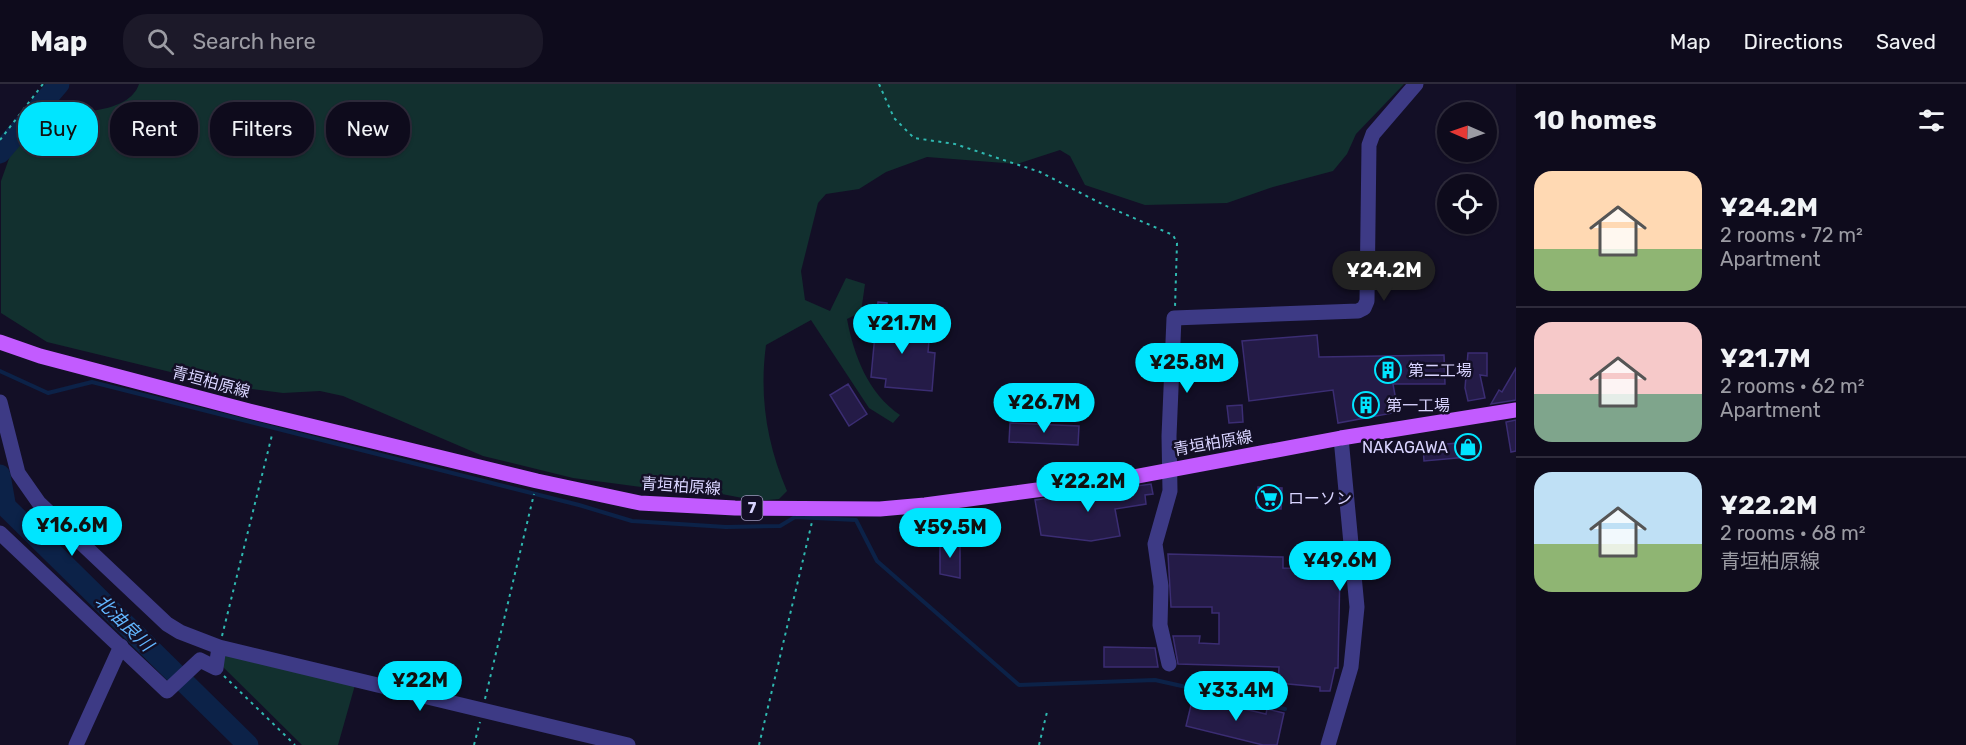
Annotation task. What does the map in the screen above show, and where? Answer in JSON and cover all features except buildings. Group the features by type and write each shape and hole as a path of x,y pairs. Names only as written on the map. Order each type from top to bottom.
{"main road":[{"name":"青垣柏原線","path":"0,343 40,356 238,408 537,481 640,503 735,508 880,509 925,505 1133,477 1341,438 1516,410"}],"street":[{"path":"1169,664 1160,625 1161,586 1155,544 1170,491 1168,469 1174,318 1358,311 1364,308 1367,301 1369,145 1373,134 1416,84"},
{"path":"0,402 18,473 39,503 167,624 180,632 219,647 628,745"},
{"path":"1328,745 1351,667 1357,607 1341,438"},
{"path":"0,533 167,691 200,660 216,668 219,647"},
{"path":"76,745 121,646"}],"path":[{"path":"0,140 43,84"},
{"path":"879,84 894,118 914,138 955,144 1040,172 1104,205 1173,235 1177,243 1174,318"},
{"path":"219,647 272,435"},
{"path":"474,745 537,481"},
{"path":"759,745 816,508"},
{"path":"216,668 295,745"},
{"path":"1039,745 1047,712"}],"green space":[{"path":"139,84 1404,84 1356,134 1347,154 1333,171 1273,187 1227,203 1145,205 1085,185 1070,156 1060,150 1017,164 927,157 886,172 859,189 826,194 818,203 801,271 805,300 830,311 846,278 865,284 861,312 847,319 850,333 858,360 871,385 879,396 900,415 893,423 869,408 811,320 766,345 764,402 766,420 774,456 787,491 779,499 758,501 701,490 679,492 573,478 483,456 343,396 320,391 283,393 228,386 47,342 1,313 1,181 11,153 18,145 18,156 98,156 98,110 110,107 110,156 198,156 198,102 124,102"},
{"path":"224,654 355,685 338,745 302,745 222,666"}],"waterway":[{"path":"0,153 59,84"},
{"path":"0,371 48,393 92,382 579,505 632,521 726,527 780,526 795,517 856,520 877,561 1019,685 1155,680 1285,709"},
{"path":"0,475 5,503"},
{"name":"北油良川","path":"0,501 248,745"}],"place":[{"name":"第二工場","path":"1388,370"},
{"name":"第一工場","path":"1366,405"},
{"name":"NAKAGAWA","path":"1468,447"},
{"name":"ローソン","path":"1269,498"}]}
